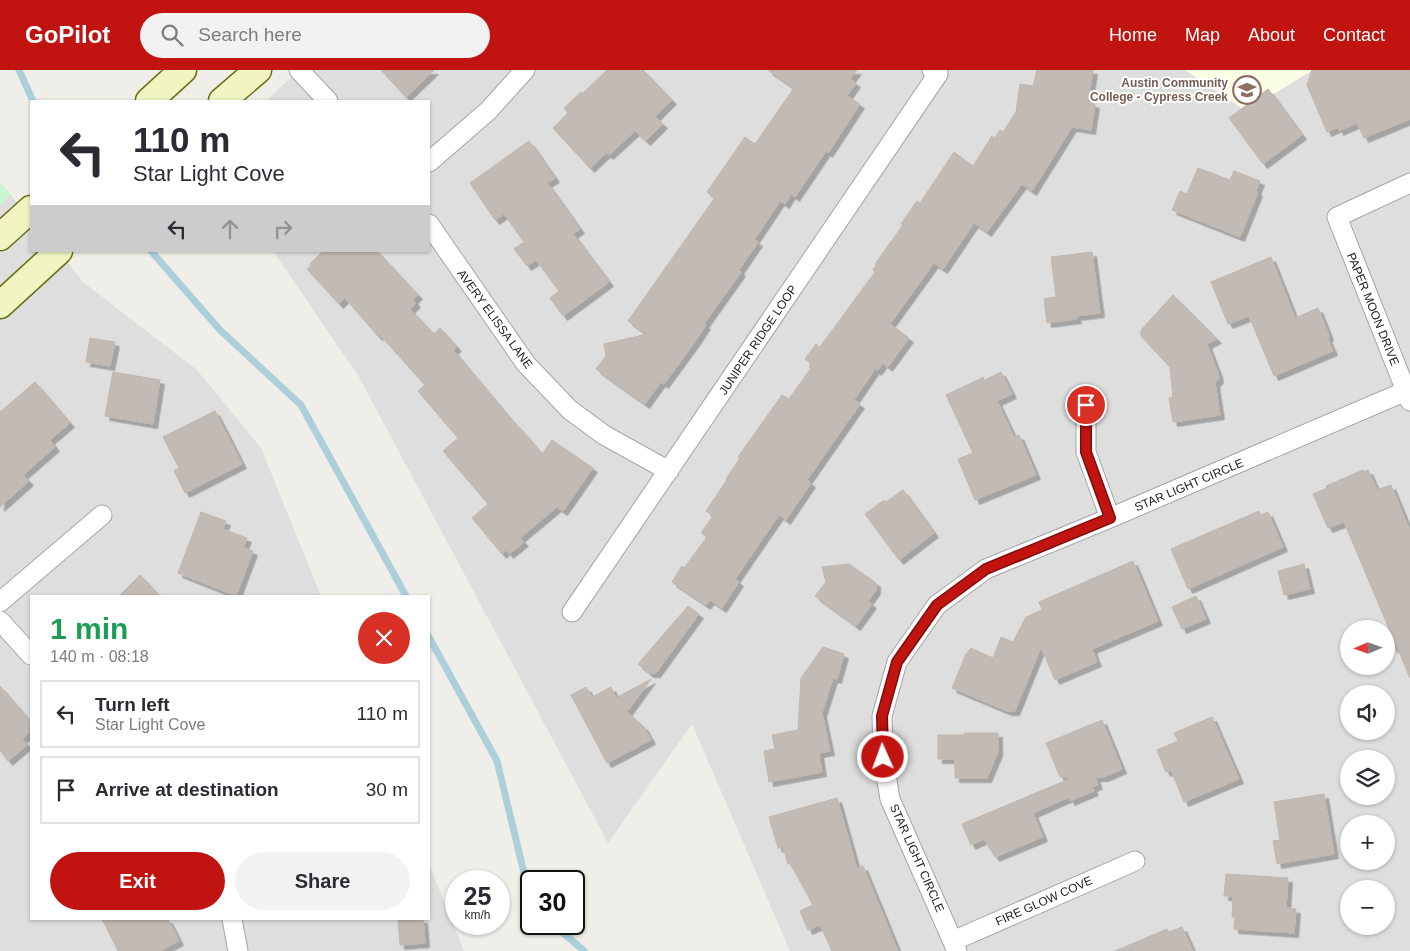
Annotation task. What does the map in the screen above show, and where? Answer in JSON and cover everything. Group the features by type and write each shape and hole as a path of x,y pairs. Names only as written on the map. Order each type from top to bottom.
{"main road":[{"path":"150,100 182,70"},
{"path":"223,100 258,70"},
{"path":"0,237 30,210"},
{"path":"0,305 58,252"}],"street":[{"path":"299,70 327,100"},
{"path":"430,161 488,111 525,70"},
{"name":"JUNIPER RIDGE LOOP","path":"572,612 938,74 932,70"},
{"name":"PAPER MOON DRIVE","path":"1408,396 1337,217 1410,183"},
{"name":"AVERY ELISSA LANE","path":"430,225 526,364 570,410 604,435 669,471"},
{"name":"STAR LIGHT CIRCLE","path":"955,946 890,799 883,757 882,716 897,662 937,605 986,569 1408,396"},
{"path":"1086,405 1086,452 1110,518"},
{"path":"0,602 102,515"},
{"path":"0,621 30,654"},
{"name":"FIRE GLOW COVE","path":"955,946 1135,861"},
{"path":"232,920 238,951"}],"shaded area":[{"path":"299,70 1410,70 1410,951 790,951 692,724 608,843 359,377 274,252 430,252 430,100 267,100"},
{"name":"Austin Community College - Cypress Creek","path":"1185,70 1313,70 1246,111"},
{"path":"0,182 30,218 30,252 59,252 83,282 197,370 261,448 321,595 30,595 30,920 430,920 430,866 445,904 445,935 458,935 464,951 0,951"}],"green space":[{"path":"0,182 11,195 0,205"}],"building":[{"path":"381,70 434,70 406,97"},
{"path":"607,70 643,70 672,100 655,117 663,124 646,141 635,131 609,155 606,153 590,168 553,128 568,113 564,108"},
{"path":"768,70 857,70 850,79 856,83 847,96 860,104 828,153 826,151 795,197 791,194 785,204 780,201 754,240 758,242 739,270 741,272 704,324 706,325 664,384 661,382 645,404 596,369 606,356 604,344 647,334 628,321 714,199 707,192 745,137 755,144 794,88"},
{"path":"1037,70 1093,70 1088,102 1095,104 1091,130 1072,127 1032,191 1022,184 987,232 974,223 943,269 934,263 890,324 909,338 888,367 883,363 877,371 875,369 854,400 860,404 807,480 811,483 786,520 779,515 735,579 739,582 722,608 710,600 706,605 672,582 682,566 684,568 707,537 701,533 713,516 706,511 727,480 740,458 738,457 782,395 789,399 811,368 809,367 811,363 805,359 816,344 820,347 875,272 873,270 875,264 903,225 901,224 917,201 920,203 954,152 973,166 992,136 995,138 1000,130 1003,132 1016,112 1020,84 1033,86"},
{"path":"1312,70 1410,70 1410,119 1364,138 1357,123 1339,131 1338,127 1327,132 1307,85"},
{"path":"1268,89 1302,135 1263,164 1229,118"},
{"path":"529,141 555,178 547,183 580,229 573,234 609,282 563,316 550,298 559,291 536,260 527,266 514,249 524,242 504,214 495,220 470,183"},
{"path":"1198,168 1230,180 1234,171 1260,181 1256,191 1258,192 1240,237 1172,210 1180,191 1187,194"},
{"path":"322,252 378,252 418,295 413,300 416,303 410,309 434,334 440,328 457,347 453,350 542,454 552,440 593,468 563,511 557,507 520,538 524,542 509,554 506,550 502,554 472,518 488,504 443,451 458,438 418,391 425,385 345,298 339,304 307,269 311,266 310,264"},
{"path":"1092,252 1100,313 1076,316 1077,319 1047,323 1044,299 1056,297 1051,257"},
{"path":"1271,257 1295,318 1318,308 1333,351 1274,376 1249,316 1228,324 1211,282"},
{"path":"1173,295 1217,339 1207,344 1218,373 1219,379 1215,383 1220,415 1173,422 1169,398 1173,397 1170,367 1141,336 1141,330"},
{"path":"90,338 115,342 110,366 86,362"},
{"path":"113,372 160,380 153,424 105,416"},
{"path":"1001,372 1012,394 997,401 1014,437 1019,435 1036,475 975,500 958,459 973,453 946,395 984,377 983,381"},
{"path":"35,382 70,423 50,440 55,447 23,475 29,481 0,507 0,412"},
{"path":"215,411 242,464 185,493 174,471 179,468 163,437"},
{"path":"1363,470 1363,472 1368,470 1377,490 1391,485 1410,531 1410,678 1397,647 1395,648 1395,620 1385,620 1344,522 1328,528 1313,494 1327,488 1326,486"},
{"path":"903,490 934,533 899,560 865,514 884,500 886,502"},
{"path":"1259,511 1261,515 1268,512 1283,547 1188,589 1171,549"},
{"path":"201,512 226,521 223,529 247,538 243,547 253,551 236,595 178,573"},
{"path":"1133,561 1158,621 1092,649 1097,662 1055,680 1041,647 1015,711 1007,711 952,688 966,654 971,648 993,658 1001,637 1013,642 1026,617 1042,610 1039,602"},
{"path":"849,564 876,583 876,590 868,601 872,604 856,626 815,596 826,582 822,567"},
{"path":"1304,564 1310,589 1284,595 1278,571"},
{"path":"140,575 159,595 120,595"},
{"path":"1196,596 1206,619 1182,629 1172,607"},
{"path":"688,606 699,614 656,673 649,673 638,664"},
{"path":"823,647 844,654 837,679 833,678 822,713 830,751 819,753 822,772 769,782 764,751 775,749 772,735 798,730 801,678"},
{"path":"651,679 627,712 644,727 651,740 607,763 571,695 586,687 592,697 611,687 616,698"},
{"path":"0,686 30,721 30,732 22,739 27,745 8,761 0,750"},
{"path":"1212,717 1239,779 1184,802 1171,770 1166,772 1157,750 1178,741 1174,733"},
{"path":"1102,720 1122,769 1104,777 1095,777 1098,785 1092,787 1094,791 1070,801 1069,797 1033,813 1043,837 995,857 984,839 971,845 962,824 1074,777 1060,777 1046,743"},
{"path":"964,733 998,733 998,752 987,778 955,778 955,759 938,759 938,735 964,735"},
{"path":"1324,794 1334,854 1277,864 1273,841 1280,840 1274,802"},
{"path":"837,798 857,869 863,866 898,951 832,951 820,925 808,930 800,911 813,905 790,863 788,864 783,847 778,848 769,817"},
{"path":"1226,874 1288,878 1286,908 1296,909 1294,933 1234,929 1235,917 1232,917 1233,896 1224,896"},
{"path":"102,920 168,920 179,941 160,951 118,951"},
{"path":"398,920 423,920 425,943 400,945"},
{"path":"1182,927 1193,951 1115,951 1167,929 1169,932"}],"waterway":[{"path":"19,70 33,100"},
{"path":"152,252 220,330 301,405 405,595"},
{"path":"430,639 497,761 523,870"},
{"path":"566,935 584,951"}],"place":[{"name":"Austin Community College - Cypress Creek","path":"1247,90"}],"route":[{"path":"883,757 882,716 897,662 937,605 986,569 1110,518 1086,452 1086,405"}]}
